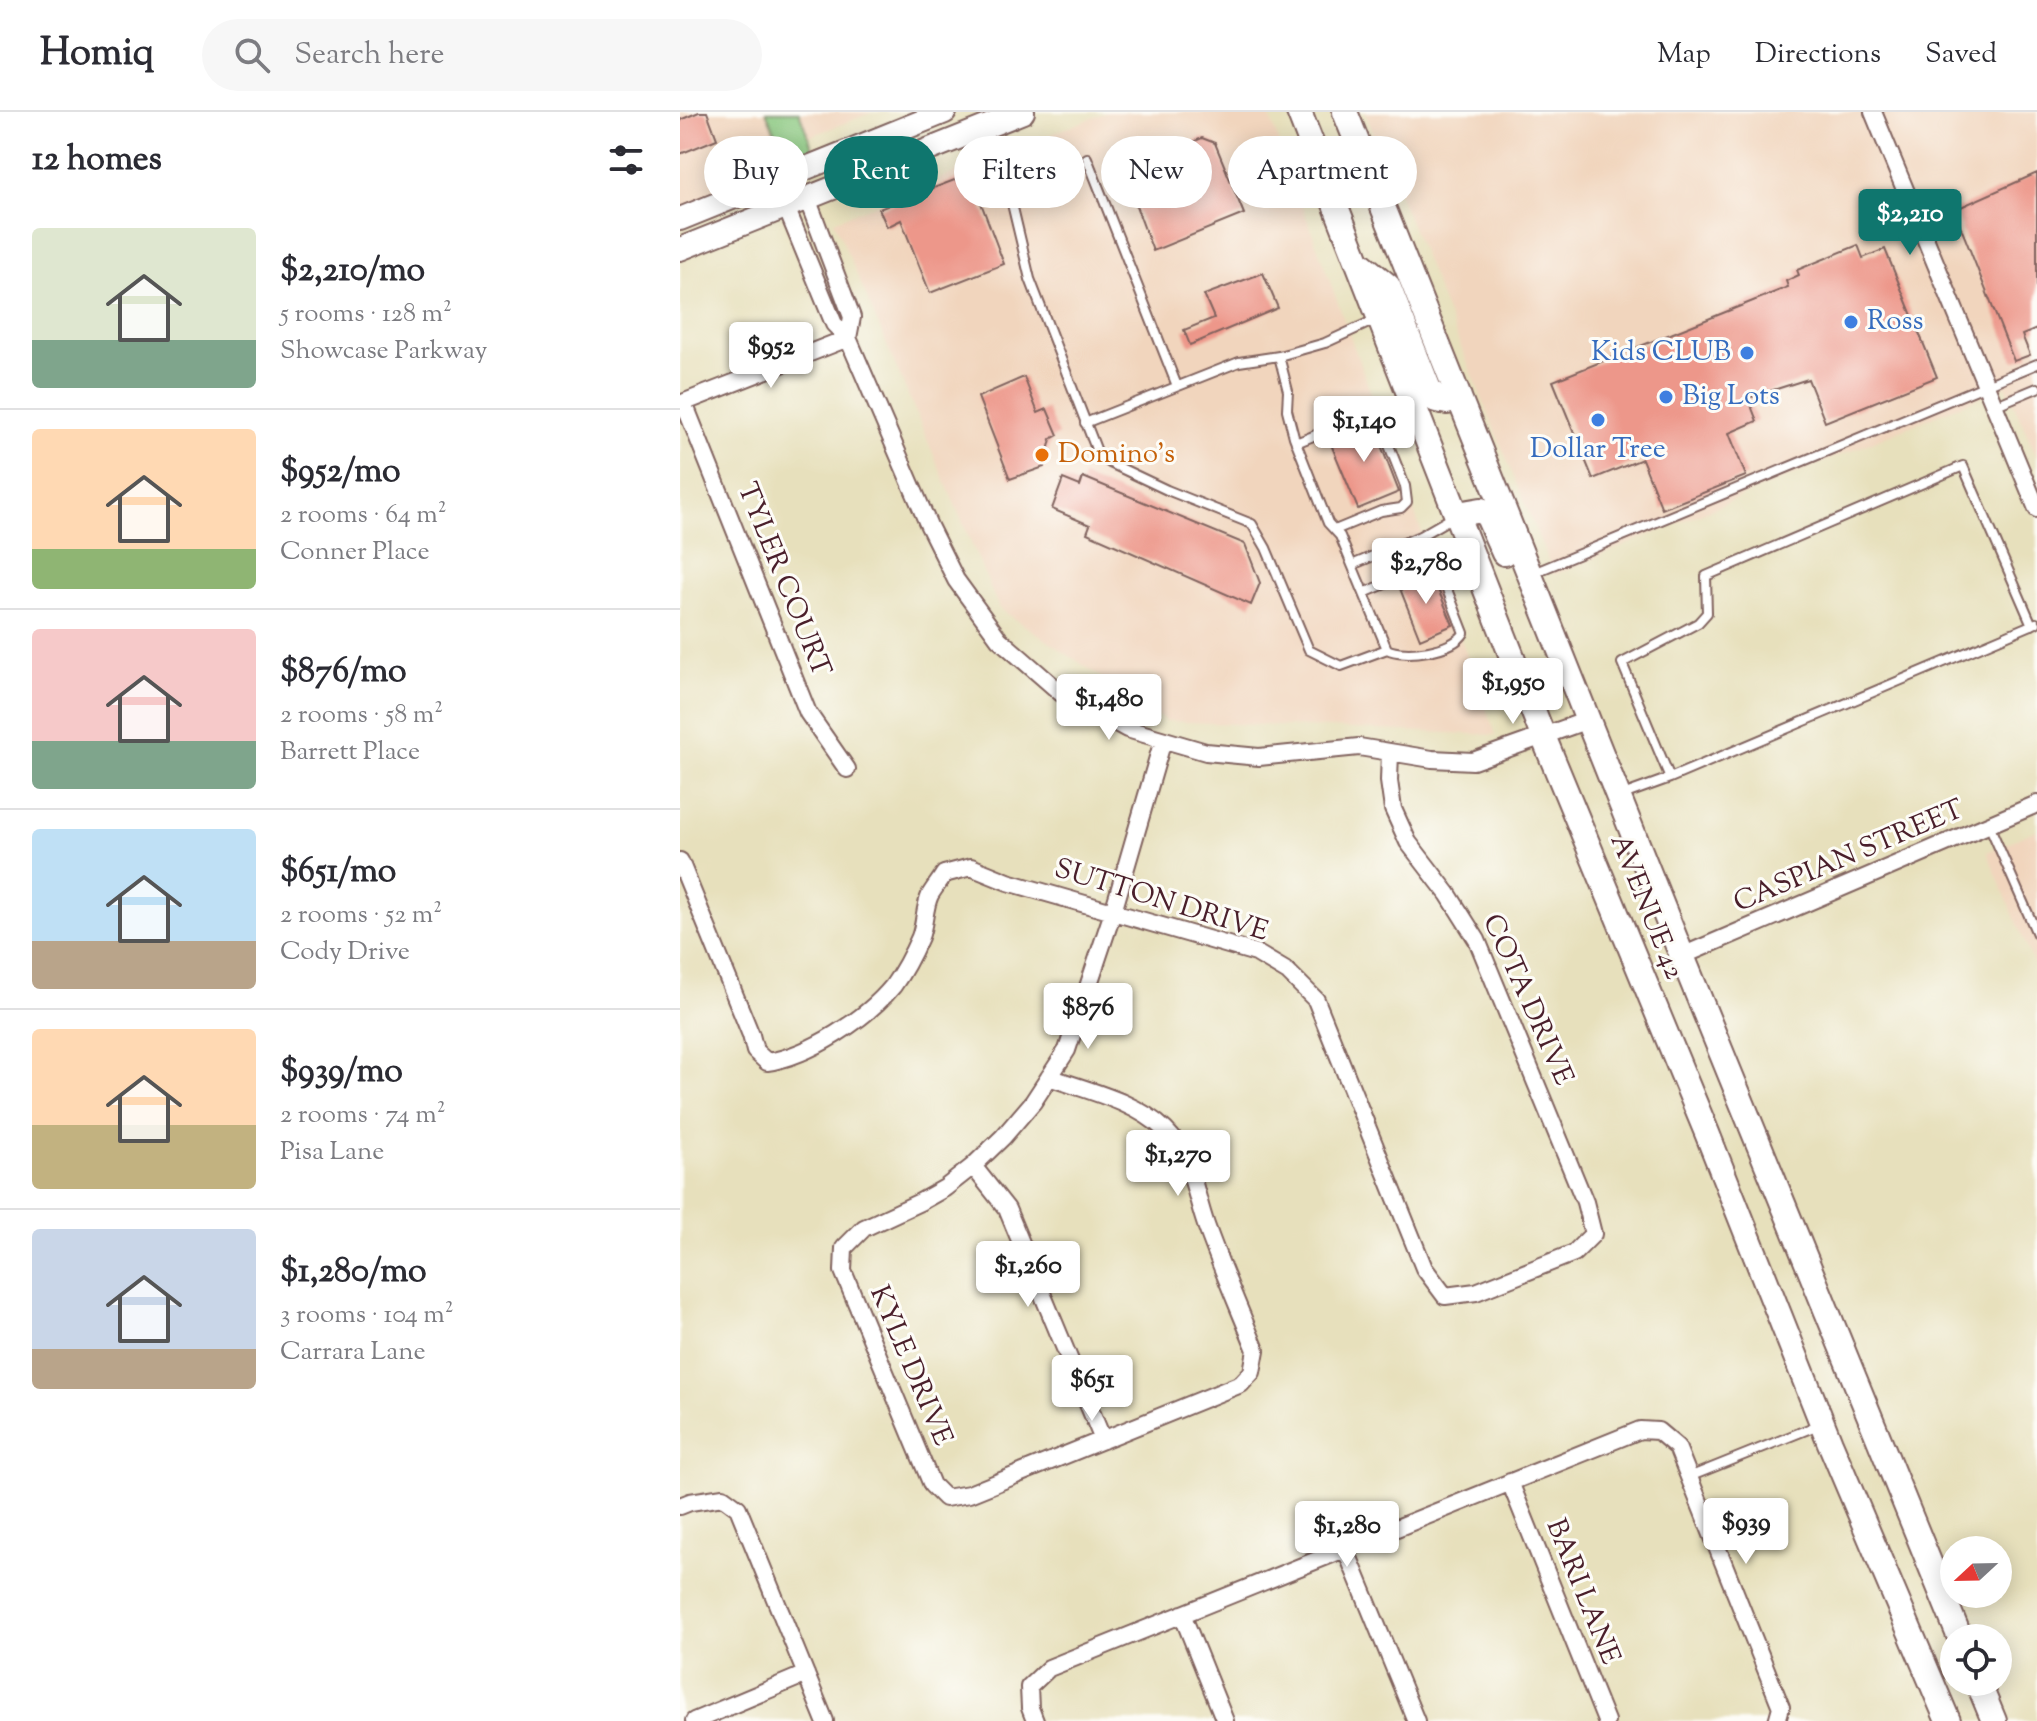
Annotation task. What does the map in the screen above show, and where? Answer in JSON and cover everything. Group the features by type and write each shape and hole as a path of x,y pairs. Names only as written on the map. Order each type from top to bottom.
{"main road":[{"name":"AVENUE 42","path":"1299,112 1543,736 1707,1133 1822,1424 1948,1721"},
{"name":"AVENUE 42","path":"1345,112 1682,956 1954,1624"},
{"path":"1359,263 1388,286 1436,400 1447,402 1459,397"},
{"path":"1458,514 1481,510 1488,517 1522,600 1556,640"},
{"path":"1984,1696 1994,1721"}],"street":[{"path":"808,168 945,112"},
{"path":"808,197 987,120 1023,112"},
{"path":"1873,112 2037,509"},
{"path":"680,219 708,208"},
{"path":"680,249 782,208"},
{"path":"799,208 834,324 848,338 929,526 956,580 999,639 1061,693 1127,729 1206,752 1259,757 1359,747 1432,759 1473,761 1588,720"},
{"path":"682,404 848,338"},
{"name":"TYLER COURT","path":"682,404 808,713 847,769"},
{"path":"1049,1077 1136,1109 1164,1128 1181,1147 1205,1224 1256,1350 1252,1372 1241,1384 1103,1440 1007,1209 973,1166 1033,1102 1049,1077 1067,1050 1113,912 1163,740"},
{"name":"COTA DRIVE","path":"1390,752 1389,781 1393,809 1408,842 1448,894 1477,940 1585,1202 1593,1234 1574,1253 1476,1292 1445,1296"},
{"name":"CASPIAN STREET","path":"1682,956 2037,804"},
{"name":"SUTTON DRIVE","path":"680,861 755,1051 767,1062 786,1059 811,1048 877,1004 894,984 921,935 930,896 944,874 971,867 1008,882 1256,953 1288,972 1316,1000 1424,1268 1445,1296"},
{"name":"KYLE DRIVE","path":"973,1166 945,1188 864,1228 844,1248 843,1271 932,1485 945,1498 969,1494 1103,1440"},
{"path":"1035,1721 1030,1708 1029,1687 1049,1668 1640,1430 1658,1431 1677,1447 1781,1707 1777,1721"},
{"name":"BARI LANE","path":"1510,1482 1606,1721"},
{"path":"680,1506 723,1497 738,1508 825,1721"},
{"path":"1345,1548 1416,1721"},
{"path":"1182,1614 1225,1721"},
{"path":"694,1721 806,1674"}],"lane":[{"path":"987,120 1008,187 1030,279 1098,454 1110,463 1167,490 1252,524 1266,548 1309,650 1341,666 1387,649"},
{"path":"1087,158 1177,386"},
{"path":"1085,423 1239,362 1279,356 1325,343 1380,318"},
{"path":"1279,356 1288,391 1287,410 1296,443 1328,523 1335,530 1352,565 1387,649 1396,654 1407,654 1453,644 1464,633 1441,574 1435,568 1420,569 1364,593"},
{"path":"1530,575 2037,364"},
{"path":"1994,406 2037,388"},
{"path":"1296,443 1367,414 1379,420 1405,486 1407,502 1401,508 1381,511 1335,530"},
{"path":"1618,796 1670,778 2035,624 1963,466 1706,576 1707,613 1698,623 1622,663 1670,778"},
{"path":"1352,565 1420,536 1458,514"},
{"path":"1989,825 2037,934"},
{"path":"1689,1477 1822,1424"}],"shaded area":[{"path":"680,112 873,112 809,137 815,155 808,158 808,136 704,136 704,199 680,209"},
{"path":"1107,112 1268,112 1277,136 1228,136 1228,208 1303,208 1496,735 1166,721 999,608 834,221 867,208 938,208 938,179 954,173 954,208 1085,208 1085,136 1047,136"},
{"path":"1365,112 2037,112 2037,457 2006,386 1554,575 1404,208 1417,208 1417,136 1375,136"},
{"path":"2037,830 2037,972 1987,852"}],"green space":[{"path":"766,112 799,112 808,136 777,136"},
{"path":"808,136 815,155 808,158"}],"building":[{"path":"707,112 716,136 704,136 704,144 680,154 680,120"},
{"path":"1212,142 1215,143 1228,175 1228,208 1242,208 1244,214 1153,251 1137,208 1212,208"},
{"path":"2037,173 2037,329 2022,335 2030,355 2014,361 1954,210"},
{"path":"954,180 954,208 983,208 1004,264 930,293 901,220 887,227 879,209 938,208 938,186"},
{"path":"1858,245 1863,258 1885,249 1937,377 1825,422 1808,379 1748,398 1757,421 1729,433 1746,476 1662,509 1642,459 1593,479 1553,381 1788,287 1786,281 1799,275 1797,270"},
{"path":"1263,273 1278,308 1190,345 1184,330 1214,318 1204,295"},
{"path":"1024,377 1038,413 1047,409 1058,435 1051,439 1044,467 1010,479 978,397"},
{"path":"1367,422 1373,425 1399,492 1358,509 1328,437"},
{"path":"1083,477 1245,544 1260,583 1251,605 1087,533 1090,525 1052,509 1063,479 1080,486"},
{"path":"1432,575 1453,625 1420,639 1399,586"}],"place":[{"name":"Ross","path":"1851,322"},
{"name":"Kids CLUB","path":"1747,353"},
{"name":"Big Lots","path":"1666,397"},
{"name":"Dollar Tree","path":"1598,420"},
{"name":"Domino's","path":"1042,455"}]}
